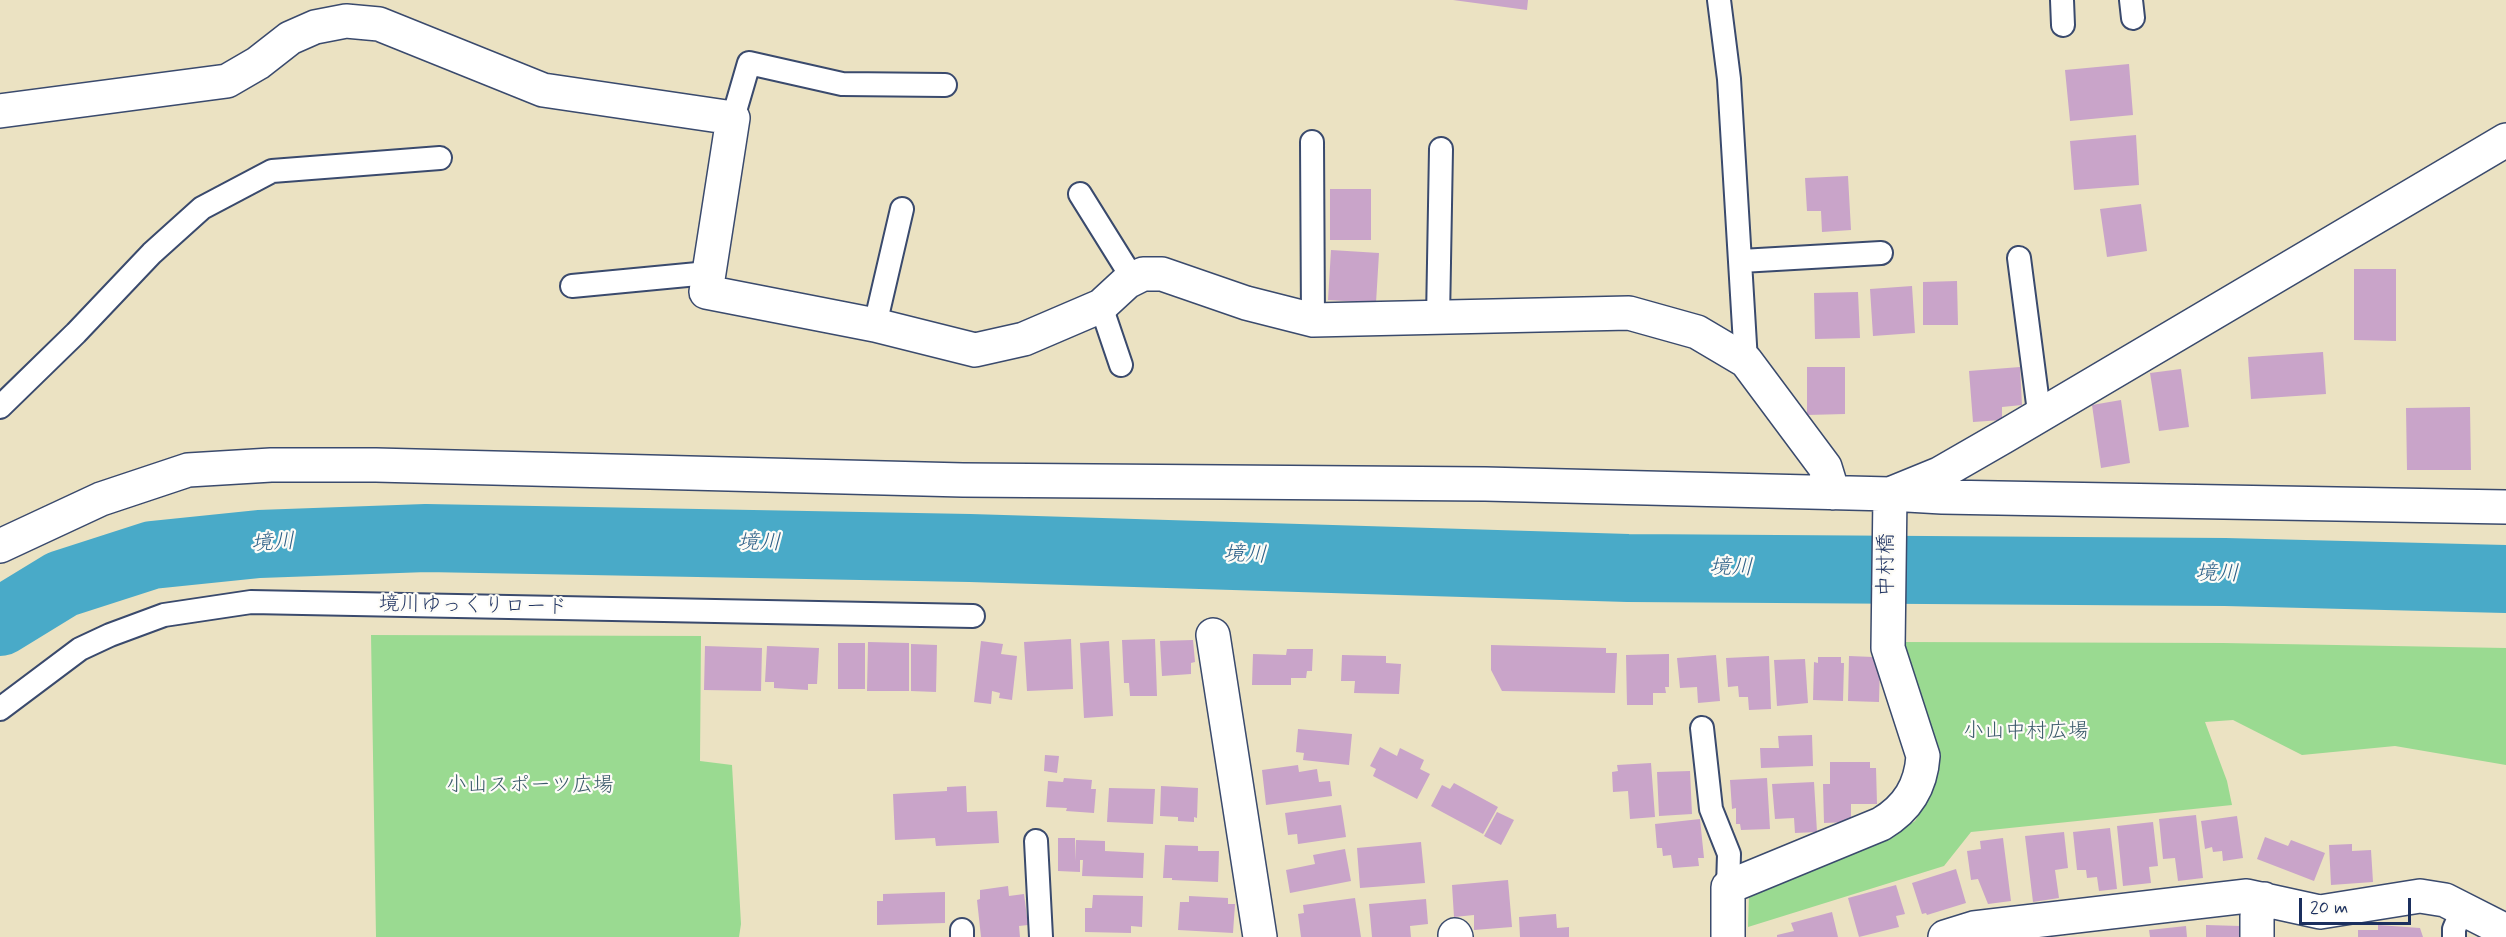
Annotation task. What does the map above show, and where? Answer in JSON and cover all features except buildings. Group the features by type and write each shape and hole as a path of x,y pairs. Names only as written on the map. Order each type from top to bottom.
{"street":[{"path":"0,111 227,81 258,63 290,38 315,27 346,21 379,24 543,90 733,118 705,292 875,325 975,350 1024,339 1101,306 1133,279 1143,274 1162,274 1246,303 1313,320 1629,314 1697,332 1746,361 1825,467 1833,493"},
{"path":"1889,502 2506,140"},
{"path":"0,546 101,499 188,470 271,465 376,465 963,480 1485,484 1833,493 1889,502 1942,497 2506,507"},
{"name":"中村橋","path":"1728,887 1881,824 1896,815 1916,788 1922,771 1923,756 1888,648 1889,502"},
{"path":"1213,635 1260,937"},
{"path":"1728,887 1728,937"},
{"path":"1945,937 1974,928 2083,926 2247,896 2320,912 2420,896 2445,900 2458,923 2504,925"},
{"path":"2257,937 2257,916 2264,899"}],"lane":[{"path":"1719,0 1729,79 1746,361"},
{"path":"2062,0 2063,25"},
{"path":"733,118 749,63 842,84 945,85"},
{"path":"1312,142 1313,320"},
{"path":"1438,319 1441,149"},
{"path":"0,407 76,333 152,253 202,208 272,171 440,158"},
{"path":"1080,194 1133,279"},
{"path":"875,325 902,209"},
{"path":"1741,261 1881,253"},
{"path":"2019,258 2038,404 2045,412"},
{"path":"572,286 708,273"},
{"path":"1101,306 1121,365"},
{"name":"境川ゆっくりロード","path":"0,709 80,649 110,635 164,615 251,602 973,616"},
{"path":"1702,728 1712,809 1729,854 1728,887"},
{"path":"1036,841 1041,937"}],"green space":[{"name":"小山スポーツ広場","path":"371,635 701,636 700,761 732,765 741,924 739,937 376,937"},
{"name":"小山中村広場","path":"1902,642 2223,643 2506,648 2506,765 2395,746 2302,755 2233,720 2205,722 2227,781 2232,805 1971,832 1944,866 1748,927 1749,893 1896,833 1915,821 1934,789 1939,766 1903,659"}],"waterway":[{"name":"境川","path":"0,622 62,584 152,555 259,544 426,538 970,548 1628,568 2225,572 2506,579"}]}
